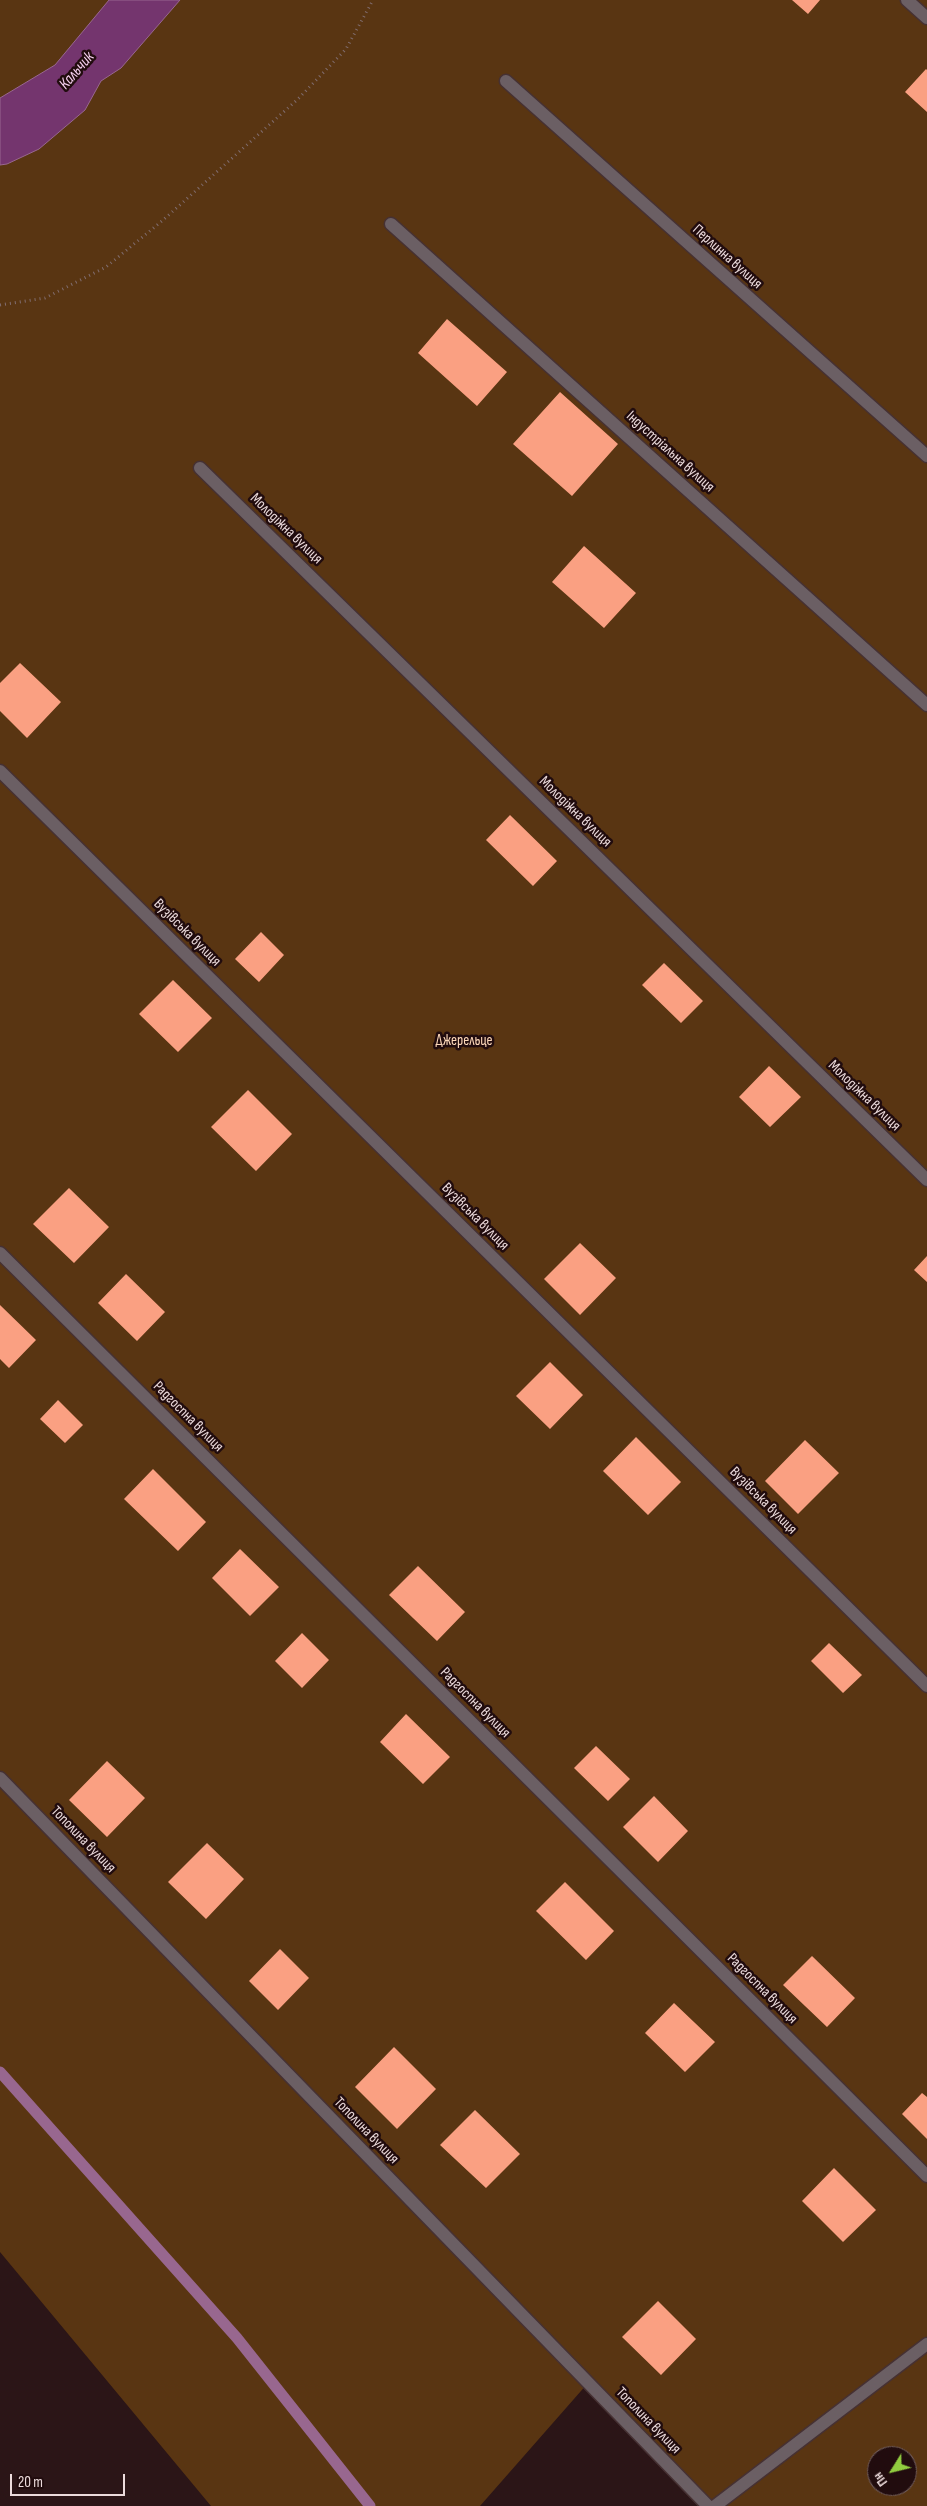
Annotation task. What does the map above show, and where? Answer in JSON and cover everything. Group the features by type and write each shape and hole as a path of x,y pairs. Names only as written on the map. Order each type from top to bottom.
{"lane":[{"path":"907,0 927,18"},
{"name":"Перлинна вулиця","path":"506,81 927,456"},
{"name":"Індустріальна вулиця","path":"391,224 927,705"},
{"name":"Молодіжна вулиця","path":"200,468 927,1180"},
{"name":"Вузівська вулиця","path":"0,771 927,1686"},
{"name":"Радгоспна вулиця","path":"0,1254 927,2176"},
{"name":"Тополина вулиця","path":"0,1778 708,2506"},
{"path":"715,2506 927,2344"}],"path":[{"path":"0,305 45,298 106,267 162,221 298,99 346,49 374,0"}],"green space":[{"name":"Джерельце","path":"0,0 927,0 927,2506 708,2506 588,2383 480,2506 211,2506 0,2252"}],"water":[{"name":"Кальчик","path":"109,0 180,0 121,68 101,81 85,110 39,149 7,164 0,165 0,98 55,65"}],"building":[{"path":"792,0 820,0 808,14"},
{"path":"927,70 927,112 905,92"},
{"path":"447,319 507,372 477,406 418,353"},
{"path":"560,392 618,444 572,496 513,444"},
{"path":"584,546 636,593 604,628 552,582"},
{"path":"20,663 61,702 27,738 0,711 0,683"},
{"path":"510,815 557,861 533,886 486,840"},
{"path":"261,932 284,955 259,982 235,959"},
{"path":"664,963 703,1001 681,1023 642,985"},
{"path":"173,980 212,1018 178,1052 139,1014"},
{"path":"769,1066 801,1097 770,1127 739,1097"},
{"path":"248,1090 292,1134 256,1171 211,1127"},
{"path":"69,1188 109,1227 74,1263 33,1224"},
{"path":"580,1243 616,1278 580,1315 544,1279"},
{"path":"927,1256 927,1282 914,1270"},
{"path":"126,1274 165,1312 137,1341 98,1303"},
{"path":"0,1305 36,1340 9,1368 0,1359"},
{"path":"550,1362 583,1395 550,1429 516,1396"},
{"path":"58,1400 83,1425 65,1443 40,1419"},
{"path":"636,1437 681,1482 648,1515 603,1471"},
{"path":"805,1440 839,1473 798,1514 765,1481"},
{"path":"153,1469 206,1522 178,1551 124,1499"},
{"path":"240,1549 279,1587 250,1616 212,1578"},
{"path":"418,1566 465,1612 437,1641 389,1595"},
{"path":"302,1633 329,1660 302,1688 275,1661"},
{"path":"829,1643 862,1675 843,1693 811,1661"},
{"path":"406,1714 450,1757 423,1784 380,1742"},
{"path":"596,1746 630,1779 608,1801 574,1768"},
{"path":"107,1761 145,1798 107,1837 69,1800"},
{"path":"654,1796 688,1831 658,1862 623,1827"},
{"path":"207,1843 244,1879 206,1919 168,1882"},
{"path":"565,1882 614,1931 586,1960 536,1911"},
{"path":"280,1949 309,1978 278,2010 249,1981"},
{"path":"812,1956 855,1998 827,2027 783,1985"},
{"path":"674,2003 715,2042 685,2072 645,2033"},
{"path":"394,2047 436,2089 397,2129 355,2087"},
{"path":"922,2093 927,2097 927,2139 902,2114"},
{"path":"475,2110 520,2154 486,2188 440,2145"},
{"path":"834,2168 876,2210 843,2242 802,2201"},
{"path":"658,2301 696,2339 661,2375 622,2337"}],"waterway":[{"path":"0,2072 237,2338 370,2506"}]}
